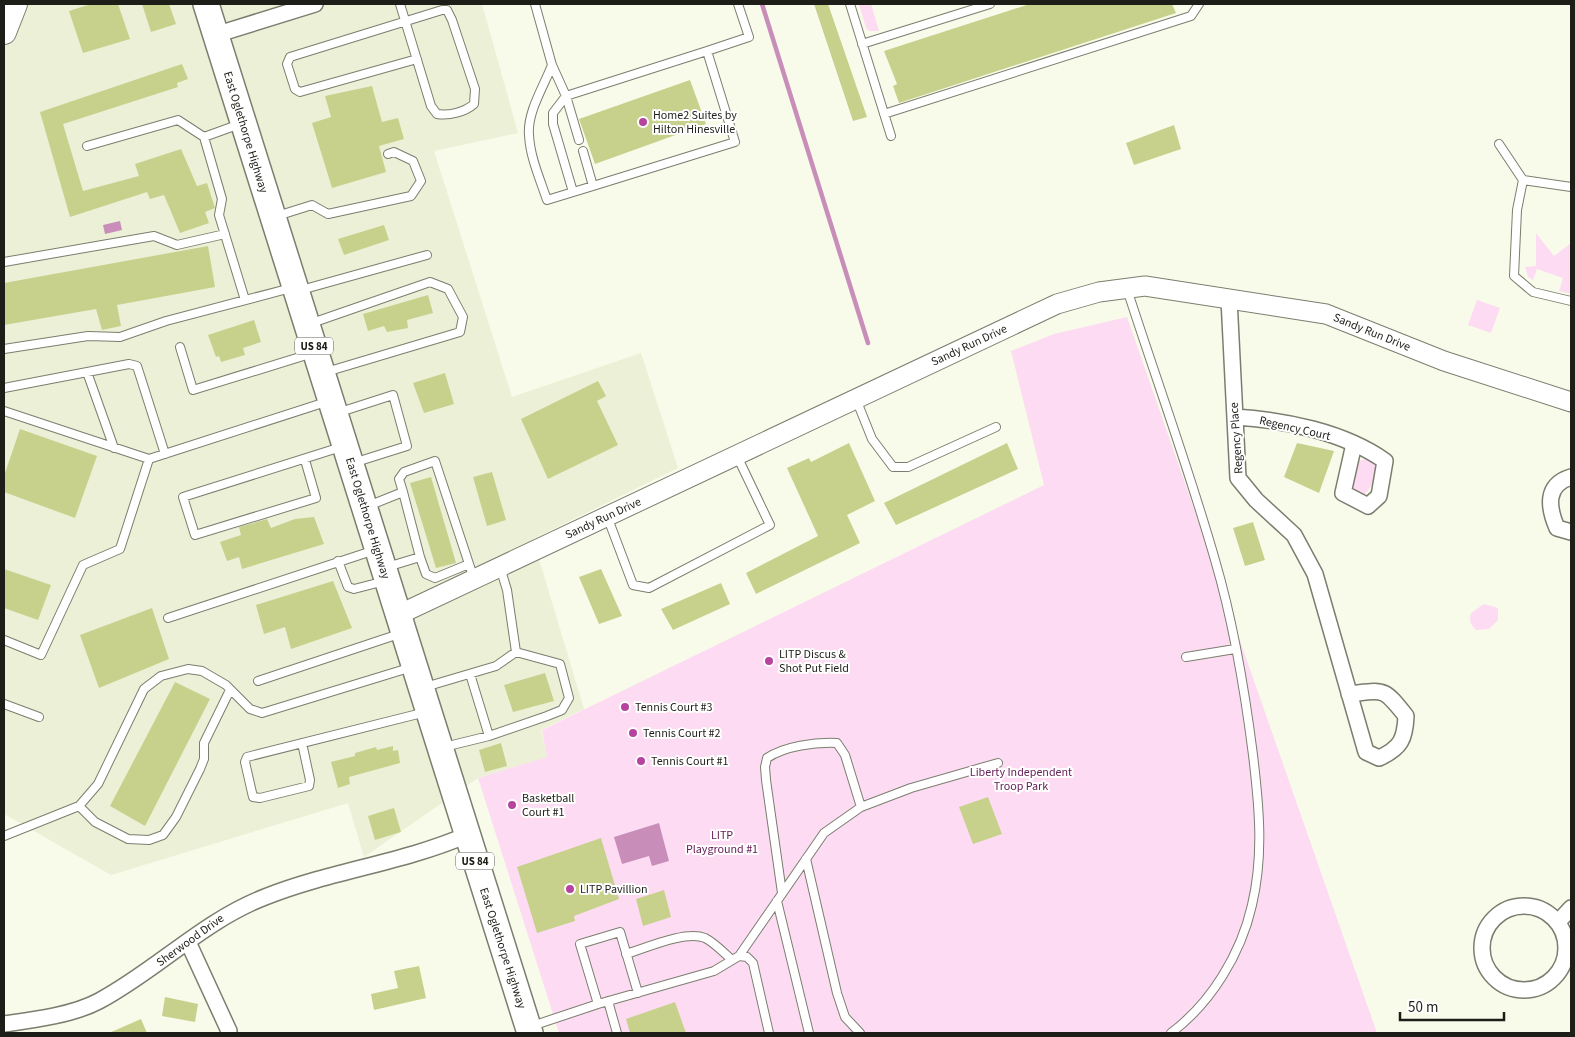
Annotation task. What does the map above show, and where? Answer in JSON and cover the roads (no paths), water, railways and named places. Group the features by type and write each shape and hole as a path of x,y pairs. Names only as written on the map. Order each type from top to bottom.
{"highway":[{"name":"East Oglethorpe Highway","path":"206,4 529,1030"}],"main road":[{"path":"4,32 15,4"}],"street":[{"path":"215,35 315,4"},
{"name":"Sandy Run Drive","path":"401,624 472,572 500,567 1056,304 1099,292 1145,286 1326,314 1444,361 1571,402"},
{"name":"Regency Place","path":"1229,299 1238,478 1256,500 1294,535 1315,574 1349,694 1366,752 1379,758 1394,752 1405,736 1406,716 1388,694 1377,691 1349,694"},
{"name":"Regency Court","path":"1235,417 1266,419 1354,444"},
{"path":"1571,477 1559,482 1552,491 1549,511 1557,528 1571,532"},
{"name":"Sherwood Drive","path":"4,1024 35,1020 98,1002 188,942 223,916 265,896 467,835"},
{"path":"1517,906 1535,907 1558,922 1564,936 1565,959 1559,972 1546,985 1533,990 1518,991 1505,986 1492,977 1483,960 1482,943 1488,924 1500,912 1517,906"},
{"path":"1558,922 1571,908"},
{"path":"188,942 229,1031"}],"lane":[{"path":"400,4 406,22 432,106 437,114 449,114 470,108 474,104 475,89 450,14 442,10 406,22 290,57 287,64 292,81 295,89 305,91 417,59"},
{"path":"535,4 552,65 566,96 579,140"},
{"path":"573,192 553,124 553,113 566,96 749,37 738,4"},
{"path":"850,4 891,136"},
{"path":"862,44 990,4"},
{"path":"884,114 1192,16 1199,4"},
{"path":"552,65 530,122 528,134 532,154 547,200 735,142 707,51"},
{"path":"87,146 178,120 204,137 222,199 219,215 246,300"},
{"path":"204,137 243,123"},
{"path":"1499,144 1522,180 1516,210 1514,276 1533,292 1571,301"},
{"path":"583,151 593,186"},
{"path":"273,218 312,205 328,214 411,196 421,181 413,161 394,152 388,154"},
{"path":"1522,180 1571,187"},
{"path":"4,262 154,236 177,245 225,234"},
{"path":"4,349 88,336 120,337 166,321 426,255"},
{"path":"180,347 193,390 460,332 463,317 448,289 430,282 307,325"},
{"path":"1127,289 1216,562 1242,678 1258,801 1259,845 1255,888 1243,936 1229,964 1191,1018 1171,1033"},
{"path":"4,388 129,364 137,366 165,454"},
{"path":"87,372 114,448"},
{"path":"4,411 149,459 333,407 393,395 407,446 304,460 183,497 195,535 316,498 304,460"},
{"path":"856,398 872,439 893,467 908,467 996,427"},
{"path":"607,516 633,585 649,588 770,526 736,455"},
{"path":"4,640 42,655 83,564 120,549 149,459"},
{"path":"435,461 472,572 435,578 426,574 420,557 399,479 404,472 435,461"},
{"path":"365,508 403,492"},
{"path":"168,618 338,561 383,566 420,557"},
{"path":"338,561 348,587 354,589 383,566"},
{"path":"500,567 507,590 516,652"},
{"path":"258,680 401,624"},
{"path":"1186,657 1235,649"},
{"path":"4,836 79,806 98,784 144,689 161,676 188,669 202,671 230,690 250,709 262,713 417,677 470,674 496,666 516,652"},
{"path":"440,748 489,736 562,710 569,698 560,664 516,652"},
{"path":"470,674 489,736"},
{"path":"79,806 96,822 128,839 149,840 162,835 176,817 200,769 204,759 204,742 230,690"},
{"path":"4,704 39,717"},
{"path":"302,743 310,780 309,786 260,798 253,797 245,762 246,757 302,743 428,712"},
{"path":"782,894 766,780 767,758 775,752 837,743 845,755 861,806"},
{"path":"529,1030 598,1004 714,971 736,958 824,833 861,806 911,788 998,763"},
{"path":"806,859 837,993 845,1017 860,1033"},
{"path":"777,901 809,1033"},
{"path":"598,1004 580,944 620,932 638,993"},
{"path":"626,954 678,938 694,936 708,940 736,958 747,957 753,963 769,1033"},
{"path":"608,1001 617,1033"}],"waterway":[{"path":"762,4 868,343"}],"place":[{"name":"Home2 Suites by Hilton Hinesville","path":"643,122"},
{"name":"LITP Discus & Shot Put Field","path":"769,661"},
{"name":"Tennis Court #3","path":"625,707"},
{"name":"Tennis Court #2","path":"633,733"},
{"name":"Tennis Court #1","path":"641,761"},
{"name":"Basketball Court #1","path":"512,805"},
{"name":"LITP Pavillion","path":"570,889"}],"park label":[{"name":"Liberty Independent Troop Park","path":"1021,779"},
{"name":"LITP Playground #1","path":"722,842"}]}
